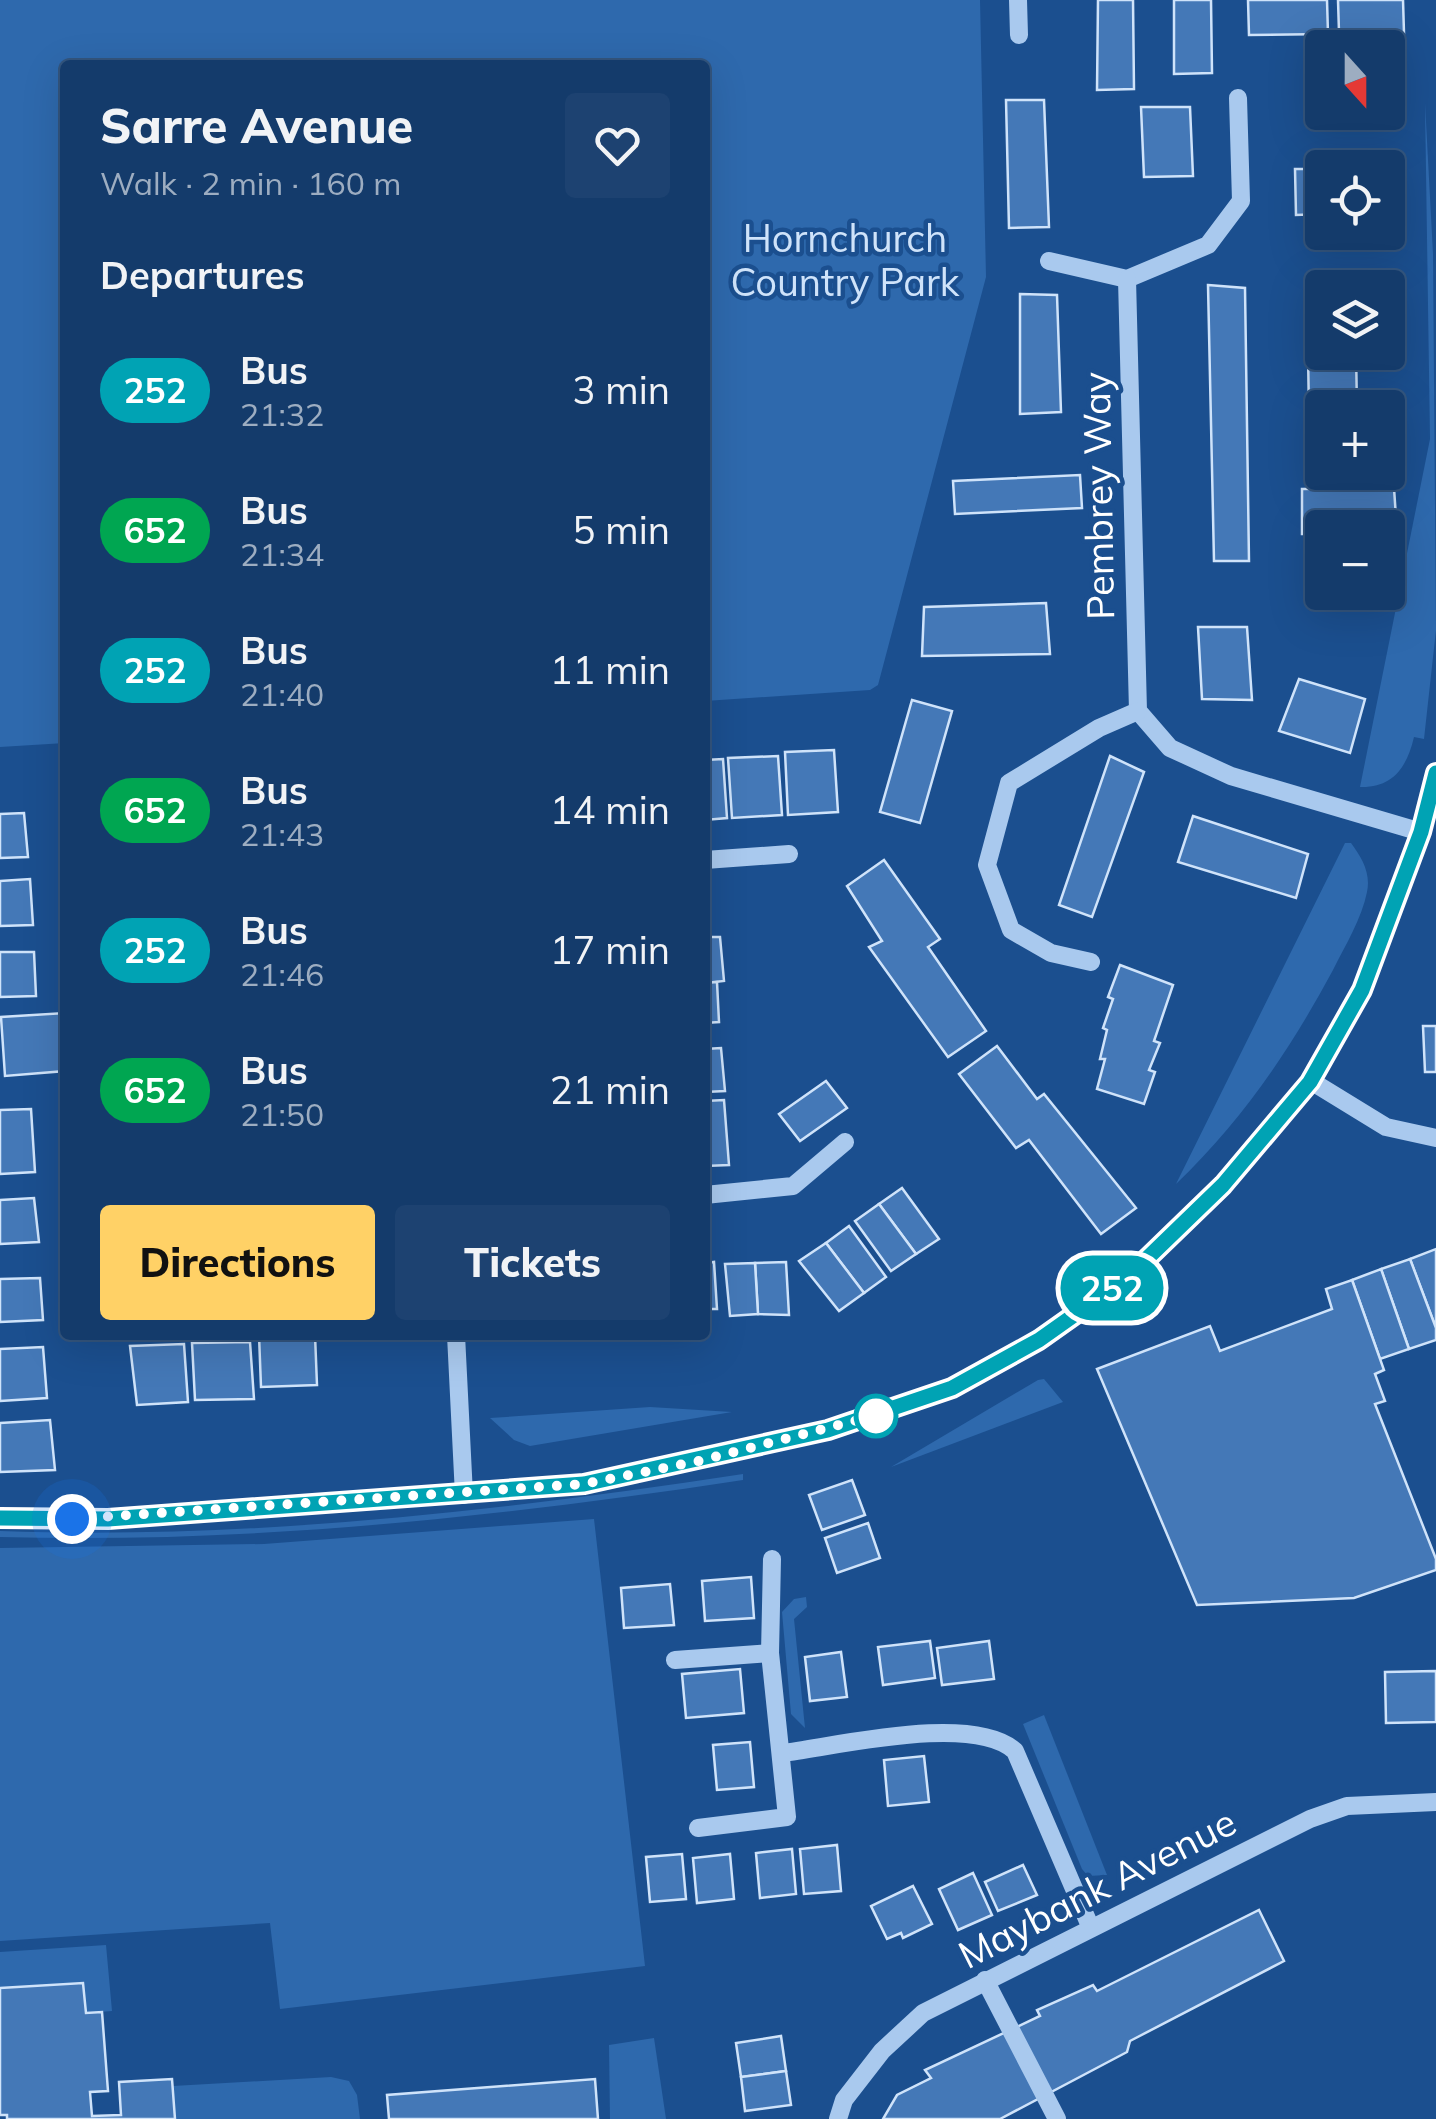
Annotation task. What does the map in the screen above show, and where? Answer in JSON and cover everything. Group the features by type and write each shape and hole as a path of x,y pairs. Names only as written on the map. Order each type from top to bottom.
{"street":[{"path":"1018,0 1019,35"},
{"path":"1049,261 1126,279 1208,245 1241,201 1238,98"},
{"name":"Pembrey Way","path":"1126,279 1138,710"},
{"path":"1091,962 1051,953 1012,930 987,865 1009,783 1100,728 1138,710 1170,748 1231,776 1421,832"},
{"path":"0,1518 108,1519 584,1484 828,1430 952,1388 1039,1340 1128,1277 1223,1185 1310,1082 1362,990 1421,832 1436,773"},
{"path":"710,860 789,854"},
{"path":"1310,1082 1386,1127 1436,1138"},
{"path":"710,1194 792,1186 846,1142"},
{"path":"456,1340 464,1495"},
{"path":"698,1828 786,1818 783,1753 770,1653 772,1559"},
{"path":"675,1660 770,1653"},
{"path":"783,1753 953,1732 986,1734 1004,1741 1015,1750 1090,1926"},
{"name":"Maybank Avenue","path":"838,2119 844,2100 882,2051 924,2014 985,1980 1310,1819 1347,1806 1436,1802"},
{"path":"985,1980 1057,2119"}],"green space":[{"name":"Hornchurch Country Park","path":"0,0 980,0 986,277 878,685 870,690 710,701 710,60 60,60 60,743 0,747"},
{"path":"1425,103 1433,254 1436,630 1424,739 1414,737 1403,766 1390,780 1360,787 1396,610 1405,610 1405,563 1430,439"},
{"path":"1345,843 1351,843 1359,854 1368,878 1365,902 1353,932 1282,1056 1222,1135 1176,1184"},
{"path":"1044,1379 1063,1402 891,1467 1038,1380"},
{"path":"650,1407 732,1412 530,1446 514,1440 490,1418"},
{"path":"743,1474 743,1480 559,1506 373,1525 186,1536 0,1537 0,1531 186,1531 373,1520"},
{"path":"594,1519 645,1966 280,2009 270,1923 0,1941 0,1548 264,1544"},
{"path":"806,1597 807,1607 794,1619 805,1728 791,1714 782,1612 794,1599"},
{"path":"1044,1715 1107,1875 1088,1876 1082,1869 1023,1724"},
{"path":"106,1945 112,2011 86,2013 83,1983 0,1988 0,1952"},
{"path":"654,2038 666,2119 610,2119 609,2045"},
{"path":"331,2077 349,2081 357,2095 360,2119 175,2119 173,2086"}],"building":[{"path":"1098,0 1133,0 1134,89 1097,90"},
{"path":"1174,0 1211,0 1212,73 1174,74"},
{"path":"1248,0 1327,0 1328,30 1249,35"},
{"path":"1338,0 1403,0 1404,30 1339,30"},
{"path":"1006,100 1044,100 1049,227 1009,228"},
{"path":"1141,107 1190,107 1193,176 1144,177"},
{"path":"1295,169 1305,169 1305,215 1296,215"},
{"path":"1208,285 1245,288 1249,561 1214,561"},
{"path":"1020,294 1057,295 1061,412 1020,414"},
{"path":"1308,370 1356,370 1357,390 1309,390"},
{"path":"1080,475 1082,508 955,514 953,481"},
{"path":"1302,489 1394,490 1396,510 1305,510 1302,534"},
{"path":"1046,603 1050,654 922,656 924,607"},
{"path":"1198,627 1247,627 1252,700 1202,699"},
{"path":"1299,679 1365,699 1350,753 1279,731"},
{"path":"912,700 952,711 920,823 880,812"},
{"path":"834,750 838,812 788,815 785,752"},
{"path":"778,756 782,815 732,818 728,758"},
{"path":"1110,756 1144,772 1092,917 1059,905"},
{"path":"723,759 727,818 710,820 710,760"},
{"path":"24,813 28,857 0,858 0,814"},
{"path":"1193,816 1308,854 1296,898 1178,862"},
{"path":"884,860 940,939 928,947 986,1031 948,1057 869,947 882,941 847,886"},
{"path":"30,879 33,925 0,926 0,881"},
{"path":"710,937 720,937 724,981 710,982"},
{"path":"0,952 34,952 36,996 0,997"},
{"path":"1120,965 1173,985 1154,1041 1160,1043 1149,1070 1155,1072 1144,1104 1097,1089 1105,1059 1100,1059 1107,1030 1103,1028 1113,999 1108,997"},
{"path":"717,982 719,1022 710,1023 710,983"},
{"path":"60,1013 60,1071 5,1076 1,1017"},
{"path":"1423,1026 1436,1026 1436,1072 1425,1072"},
{"path":"997,1046 1037,1099 1044,1094 1136,1208 1101,1234 1029,1140 1016,1148 959,1074"},
{"path":"721,1048 725,1091 710,1092 710,1049"},
{"path":"826,1081 847,1108 800,1141 779,1114"},
{"path":"724,1100 729,1165 710,1166 710,1101"},
{"path":"31,1109 35,1172 0,1174 0,1110"},
{"path":"902,1188 939,1239 916,1254 879,1204"},
{"path":"34,1198 39,1242 0,1244 0,1200"},
{"path":"879,1204 916,1254 891,1271 855,1221"},
{"path":"849,1226 886,1277 864,1293 826,1243"},
{"path":"826,1243 864,1293 839,1311 799,1261"},
{"path":"1436,1249 1436,1328 1410,1259"},
{"path":"1410,1259 1436,1328 1436,1340 1409,1349 1381,1269"},
{"path":"710,1262 714,1262 717,1309 710,1309"},
{"path":"786,1262 789,1315 758,1314 755,1263"},
{"path":"755,1263 758,1314 730,1316 725,1264"},
{"path":"1381,1269 1409,1349 1380,1359 1352,1280"},
{"path":"40,1278 43,1320 0,1322 0,1279"},
{"path":"1352,1280 1384,1370 1375,1374 1385,1401 1375,1404 1436,1559 1436,1570 1354,1598 1197,1605 1097,1369 1210,1326 1220,1351 1332,1309 1326,1289"},
{"path":"259,1340 315,1340 317,1385 261,1387"},
{"path":"250,1342 254,1399 195,1400 192,1343"},
{"path":"184,1344 188,1402 137,1405 130,1346"},
{"path":"43,1347 47,1398 0,1401 0,1349"},
{"path":"50,1420 55,1470 0,1472 0,1423"},
{"path":"852,1480 865,1515 822,1530 809,1495"},
{"path":"868,1523 880,1558 837,1573 825,1538"},
{"path":"751,1577 754,1618 705,1621 702,1581"},
{"path":"670,1584 674,1625 624,1628 621,1588"},
{"path":"930,1641 935,1678 883,1685 878,1647"},
{"path":"989,1641 994,1679 942,1685 937,1648"},
{"path":"841,1652 847,1697 810,1701 805,1657"},
{"path":"740,1669 744,1713 686,1718 682,1674"},
{"path":"1436,1671 1436,1722 1386,1723 1385,1672"},
{"path":"750,1742 754,1787 717,1790 713,1745"},
{"path":"924,1756 929,1802 888,1806 884,1760"},
{"path":"837,1845 841,1891 804,1894 800,1849"},
{"path":"792,1849 796,1894 760,1898 756,1853"},
{"path":"682,1854 686,1899 650,1902 646,1857"},
{"path":"730,1854 734,1899 697,1903 693,1858"},
{"path":"1023,1865 1037,1895 998,1911 985,1882"},
{"path":"973,1873 992,1915 958,1930 939,1889"},
{"path":"913,1886 932,1924 903,1938 901,1933 887,1939 871,1906"},
{"path":"1259,1910 1284,1961 1130,2041 1127,2052 1000,2119 883,2119 897,2095 931,2078 925,2070 1040,2016 1037,2010 1093,1985 1097,1991"},
{"path":"83,1983 86,2013 102,2012 108,2091 90,2092 92,2116 121,2115 119,2082 172,2079 175,2119 7,2119 7,2115 0,2115 0,1988"},
{"path":"781,2036 786,2071 741,2077 736,2043"},
{"path":"786,2071 791,2105 745,2111 741,2077"},
{"path":"595,2079 598,2119 389,2119 387,2095"}],"bus line":[{"name":"252","path":"0,1518 108,1519 584,1484 828,1430 952,1388 1039,1340 1128,1277 1223,1185 1310,1082 1362,990 1421,832 1436,773"}],"route":[{"path":"72,1519 221,1512 584,1484 699,1461 889,1412 876,1416"}]}
